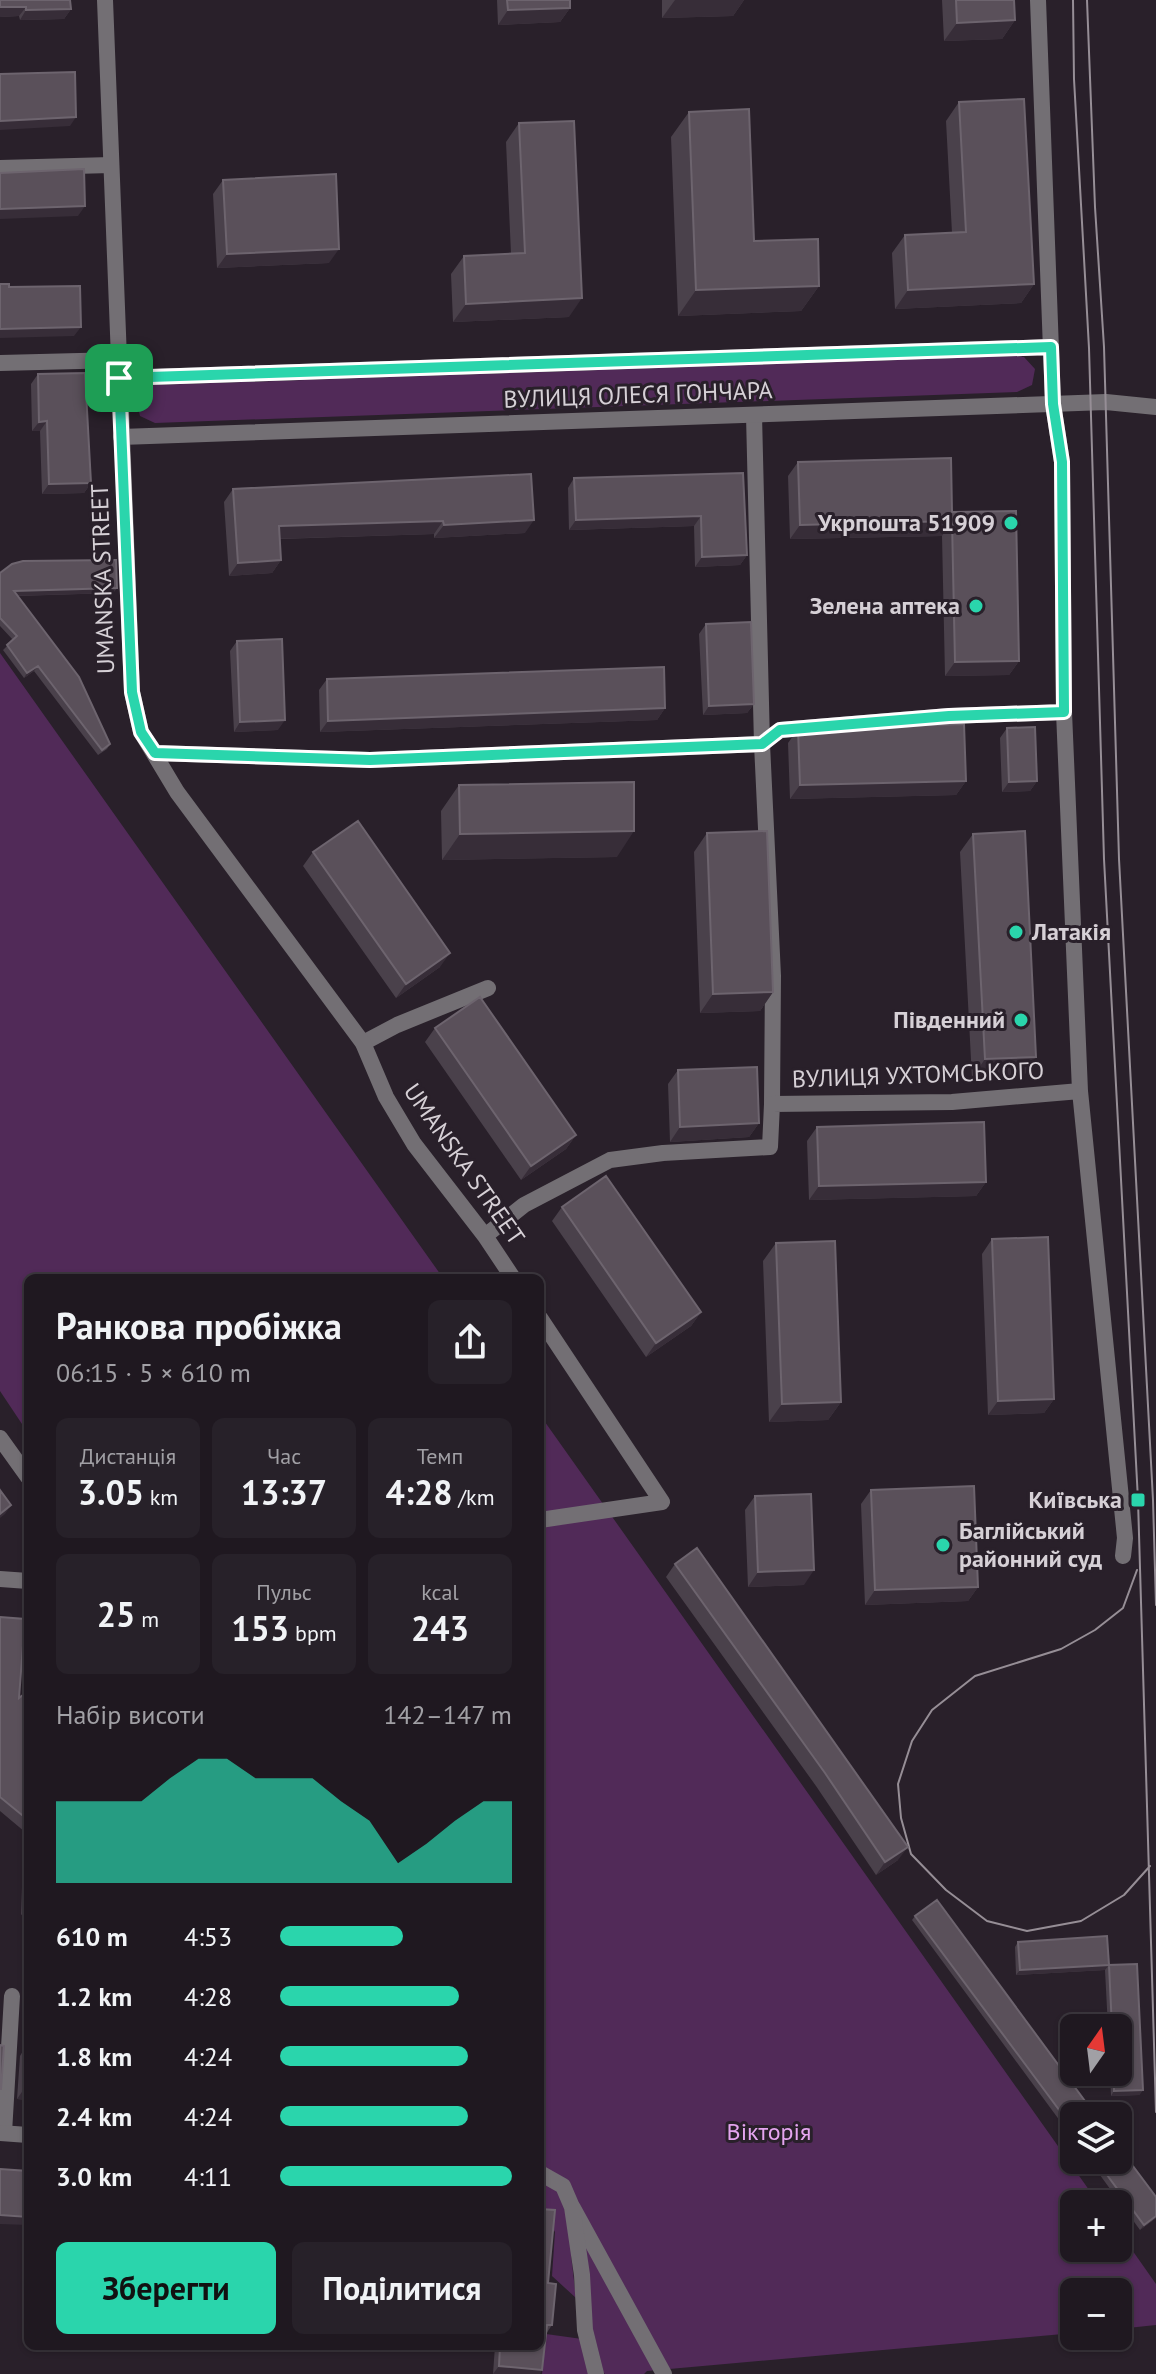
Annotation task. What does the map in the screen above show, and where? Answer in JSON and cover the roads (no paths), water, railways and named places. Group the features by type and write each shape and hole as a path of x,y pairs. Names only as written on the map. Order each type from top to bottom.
{"street":[{"name":"UMANSKA STREET","path":"105,0 132,692 141,732 177,792 363,1043 386,1097 414,1144 510,1274"},
{"path":"1038,0 1053,404 1062,462 1064,712 1080,1091 1125,1538 1123,1556"},
{"path":"0,168 111,165"},
{"path":"119,378 1051,347"},
{"path":"0,363 119,360"},
{"name":"ВУЛИЦЯ ОЛЕСЯ ГОНЧАРА","path":"121,437 1106,402 1156,407"},
{"path":"754,415 762,744 773,976 772,1104"},
{"path":"155,753 370,760 762,744 780,730 949,716 1064,712"},
{"path":"363,1043 397,1025 488,988"},
{"name":"ВУЛИЦЯ УХТОМСЬКОГО","path":"485,1236 524,1205 610,1160 663,1153 770,1147 772,1104 952,1102 1080,1091"},
{"path":"544,1324 662,1502 544,1519"},
{"path":"0,1438 24,1471"},
{"path":"0,1579 24,1581"},
{"path":"12,1996 2,2133 24,2135"},
{"path":"544,2175 563,2186 664,2374"},
{"path":"572,2207 582,2275 585,2330 596,2374"}],"tram line":[{"path":"1073,0 1074,79 1089,348 1104,859 1138,1500 1156,2112"},
{"path":"1087,0 1104,347 1119,859 1156,1605"},
{"path":"1137,1570 1123,1608 1095,1630 1061,1649 975,1676 932,1710 912,1741 898,1784 901,1818 911,1854 946,1890 987,1921 1027,1931 1081,1921 1124,1895 1150,1866"}],"place":[{"name":"Укрпошта 51909","path":"1011,523"},
{"name":"Зелена аптека","path":"976,606"},
{"name":"Латакія","path":"1016,932"},
{"name":"Південний","path":"1021,1020"},
{"name":"Київська","path":"1138,1500"},
{"name":"Баглійський районний суд","path":"943,1545"}],"park label":[{"name":"Вікторія","path":"769,2132"}]}
